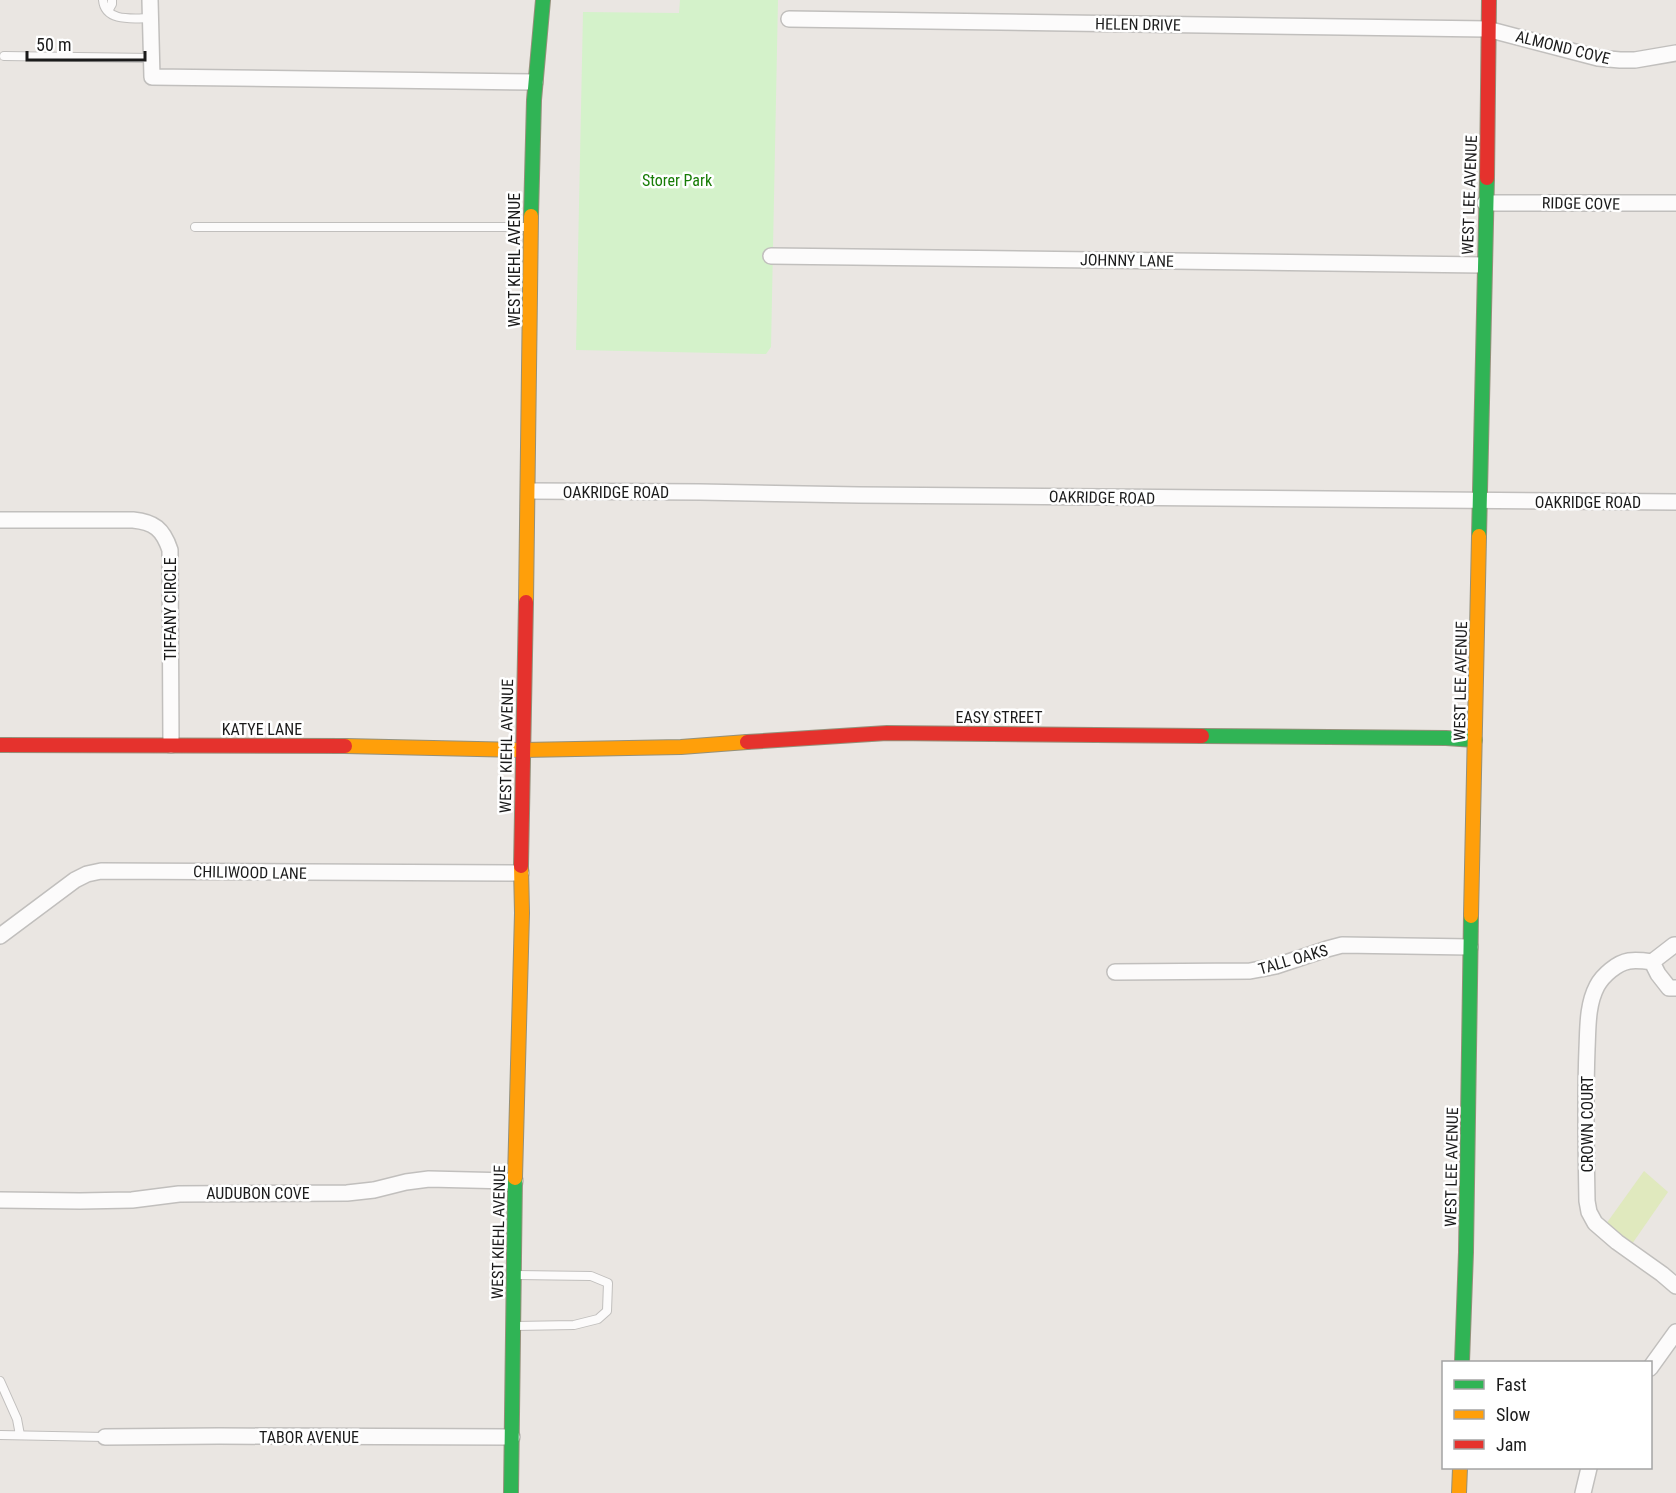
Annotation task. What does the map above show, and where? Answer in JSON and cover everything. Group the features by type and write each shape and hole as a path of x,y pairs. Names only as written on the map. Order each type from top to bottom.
{"street":[{"path":"150,0 152,77 535,82"},
{"name":"WEST KIEHL AVENUE","path":"511,1493 529,491 532,158 535,82 543,0"},
{"name":"WEST LEE AVENUE","path":"1462,1361 1466,1252 1489,0"},
{"name":"HELEN DRIVE","path":"789,19 1487,29"},
{"name":"ALMOND COVE","path":"1487,29 1598,58 1635,60 1676,53"},
{"name":"RIDGE COVE","path":"1485,203 1676,203"},
{"name":"JOHNNY LANE","path":"771,256 1483,265"},
{"name":"OAKRIDGE ROAD","path":"529,491 1676,502"},
{"name":"TIFFANY CIRCLE","path":"0,520 146,521 157,527 166,537 170,550 171,745"},
{"name":"EASY STREET","path":"523,750 681,747 887,733 1375,737 1475,740"},
{"name":"KATYE LANE","path":"0,745 523,750"},
{"name":"CHILIWOOD LANE","path":"0,936 75,880 101,871 521,873"},
{"name":"TALL OAKS","path":"1115,972 1250,971 1276,966 1342,945 1470,947"},
{"path":"1676,945 1652,962 1669,988 1676,988"},
{"name":"CROWN COURT","path":"1652,962 1629,961 1617,966 1606,974 1593,995 1589,1012 1586,1076 1587,1201 1589,1212 1595,1223 1676,1286"},
{"name":"AUDUBON COVE","path":"0,1200 132,1200 179,1194 347,1193 429,1179 515,1181"},
{"path":"1652,1365 1676,1332"},
{"name":"TABOR AVENUE","path":"105,1437 512,1437"},
{"path":"1459,1493 1460,1469"},
{"path":"1583,1493 1589,1469"}],"lane":[{"path":"103,0 102,4 108,11 122,19 151,18"},
{"path":"108,11 112,0"},
{"path":"4,56 152,58"},
{"path":"195,227 531,227"},
{"path":"513,1326 574,1324 598,1319 607,1311 608,1302 608,1283 591,1275 514,1275"},
{"path":"0,1381 17,1419 20,1435"},
{"path":"0,1435 105,1437"}],"green space":[{"name":"Storer Park","path":"680,0 778,0 771,347 766,354 576,350 583,12 679,13"},
{"path":"1644,1171 1668,1192 1632,1244 1606,1224"}],"traffic: fast":[{"path":"531,216 534,100 543,0"},
{"path":"1479,536 1487,178"},
{"path":"1202,736 1475,740"},
{"path":"1462,1361 1471,916"},
{"path":"511,1493 515,1178"}],"traffic: slow":[{"path":"526,602 531,216"},
{"path":"1471,916 1479,536"},
{"path":"345,746 523,750 681,747 747,742"},
{"path":"515,1178 522,913 521,866"},
{"path":"1459,1493 1460,1469"}],"traffic: jam":[{"path":"1487,178 1489,0"},
{"path":"521,866 526,602"},
{"path":"747,742 887,733 1202,736"},
{"path":"0,745 345,746"}]}
